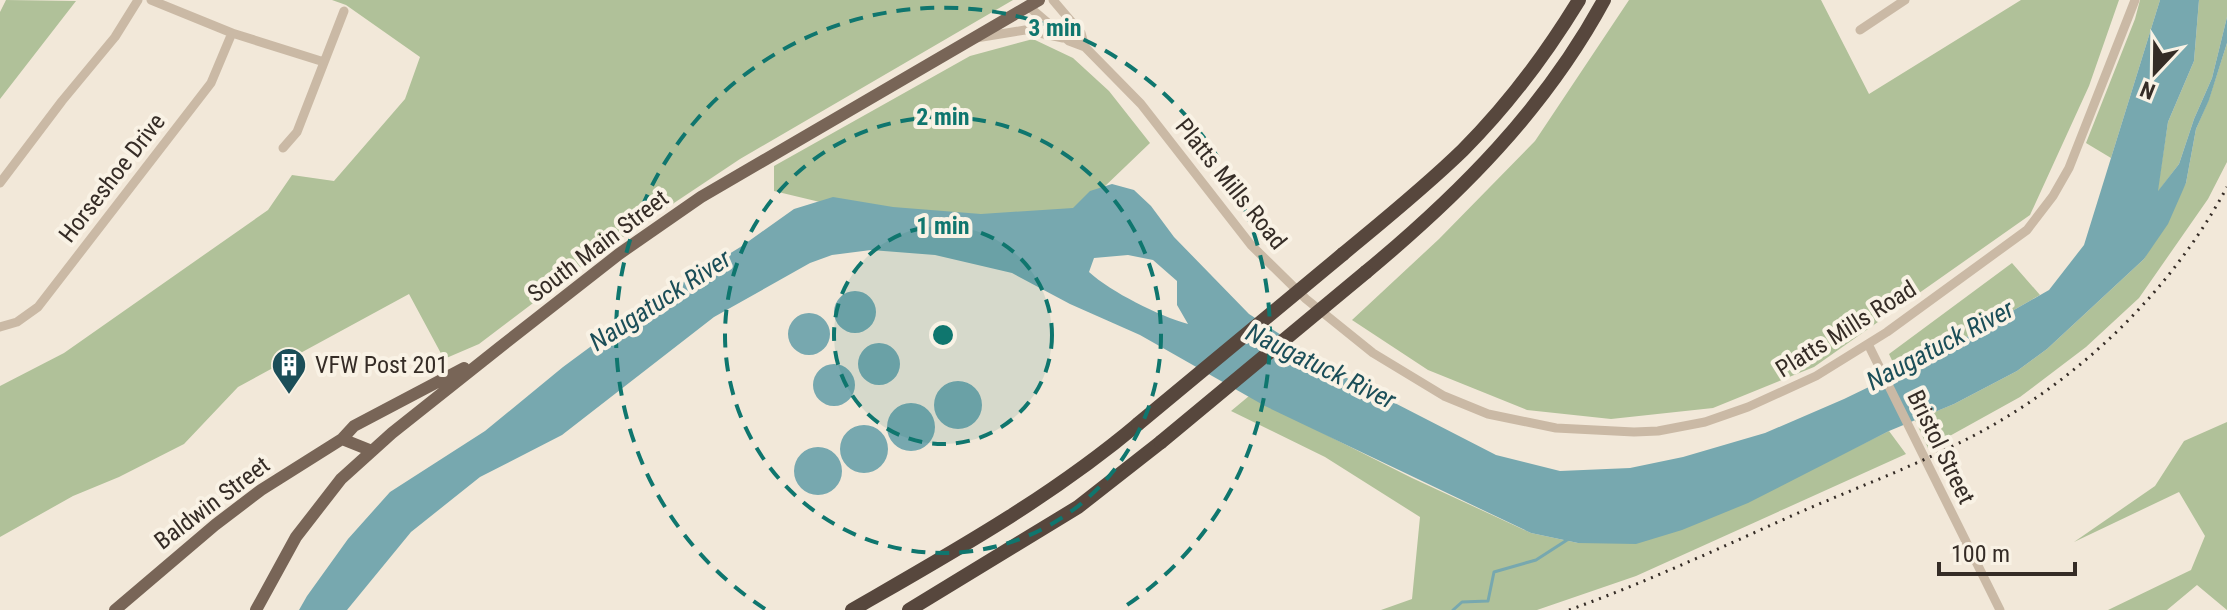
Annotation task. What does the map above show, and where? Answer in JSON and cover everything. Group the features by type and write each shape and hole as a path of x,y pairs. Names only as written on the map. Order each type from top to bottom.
{"highway":[{"path":"1486,126 1568,0"},
{"path":"852,610 1035,502 1089,464 1343,254 1432,179 1486,126 1528,75 1579,0"},
{"path":"909,610 1078,507 1161,442 1435,214 1506,141 1548,89 1604,0"}],"main road":[{"name":"South Main Street","path":"256,610 278,565 302,528 341,479 479,364 619,254 701,197 1034,3"},
{"name":"Baldwin Street","path":"115,610 224,518 342,439 354,426 479,364"},
{"path":"342,439 372,451"}],"street":[{"path":"0,183 115,37 138,0"},
{"path":"151,0 232,33 324,62"},
{"name":"Platts Mills Road","path":"1053,0 1081,33 1085,47"},
{"path":"1860,30 1905,0"},
{"name":"Platts Mills Road","path":"973,38 1025,30 1085,47 1141,104 1235,227 1286,280 1373,353 1423,385 1466,406 1509,420 1556,428 1634,432 1683,427 1726,415 1772,398 1816,376 1868,344 2017,239 2053,196 2075,154 2135,0"},
{"name":"Platts Mills Road","path":"1034,3 1069,41"},
{"path":"283,148 297,132 344,11"},
{"name":"Horseshoe Drive","path":"0,327 17,322 38,307 211,83 232,33"},
{"name":"Bristol Street","path":"1868,344 2000,610"}],"green space":[{"path":"6,0 76,1 0,99 0,12"},
{"path":"332,0 1013,0 740,159 602,251 479,344 444,359 409,294 238,387 184,444 73,496 0,537 0,386 64,353 268,210 292,175 334,181 405,99 420,57 346,5"},
{"path":"1629,0 1821,0 1869,94 2021,0 2119,0 2089,86 2030,215 1814,367 1713,408 1611,419 1527,410 1428,370 1352,320 1439,239 1535,141"},
{"path":"2140,0 2160,0 2111,158 2086,143"},
{"path":"2199,0 2227,0 2227,17 2212,78 2179,164 2157,193 2168,122 2194,61"},
{"path":"1033,39 1073,58 1109,91 1150,143 1078,212 1023,224 849,209 774,191 774,166 970,56"},
{"path":"2227,43 2227,162 2208,199 2139,298 2086,347 2020,397 1928,448 1915,420 1954,404 2017,371 2047,349 2144,259 2186,183 2196,129"},
{"path":"2012,263 2040,295 1898,373 1889,354"},
{"path":"1249,396 1412,478 1531,533 1578,543 1818,466 1889,431 1906,454 1636,576 1537,610 1381,610 1412,599 1420,517 1325,457 1231,411"},
{"path":"2227,422 2227,610 2197,585 2167,610 2108,610 2191,570 2205,536 2179,492 2074,542 2155,486 2184,441"}],"water":[{"name":"Naugatuck River","path":"2160,0 2199,0 2194,61 2168,122 2158,191 2179,164 2212,78 2227,17 2227,43 2196,129 2186,183 2168,224 2144,259 2047,349 2017,371 1954,404 1889,431 1748,503 1682,530 1636,544 1578,543 1531,533 1265,406 1140,335 1070,304 1012,273 935,255 871,250 832,255 810,263 714,317 562,435 480,477 411,532 347,610 299,610 348,539 390,492 485,431 563,367 651,302 742,246 794,209 833,197 893,207 981,214 1073,208 1090,191 1112,184 1134,190 1151,206 1174,237 1249,314 1350,380 1496,455 1560,471 1630,468 1683,457 1765,433 1844,399 1937,354 2049,290 2084,245","holes":["1128,255 1153,260 1177,281 1177,305 1188,324 1136,302 1089,272 1094,258"]},
{"path":"855,291 870,297 876,312 870,327 855,333 840,327 834,312 840,297"},
{"path":"809,313 824,319 830,334 824,349 809,355 794,349 788,334 794,319"},
{"path":"879,343 894,349 900,364 894,379 879,385 864,379 858,364 864,349"},
{"path":"834,364 849,370 855,385 849,400 834,406 819,400 813,385 819,370"},
{"path":"958,381 975,388 982,405 975,422 958,429 941,422 934,405 941,388"},
{"path":"911,403 928,410 935,427 928,444 911,451 894,444 887,427 894,410"},
{"path":"864,425 881,432 888,449 881,466 864,473 847,466 840,449 847,432"},
{"path":"818,447 835,454 842,471 835,488 818,495 801,488 794,471 801,454"}],"waterway":[{"path":"1453,610 1462,602 1488,601 1494,572 1536,560 1567,540"}],"railway":[{"path":"1569,610 1656,576 1916,463 2023,407 2092,355 2153,294 2205,224 2227,187"}],"place":[{"name":"VFW Post 201","path":"289,396"}]}
